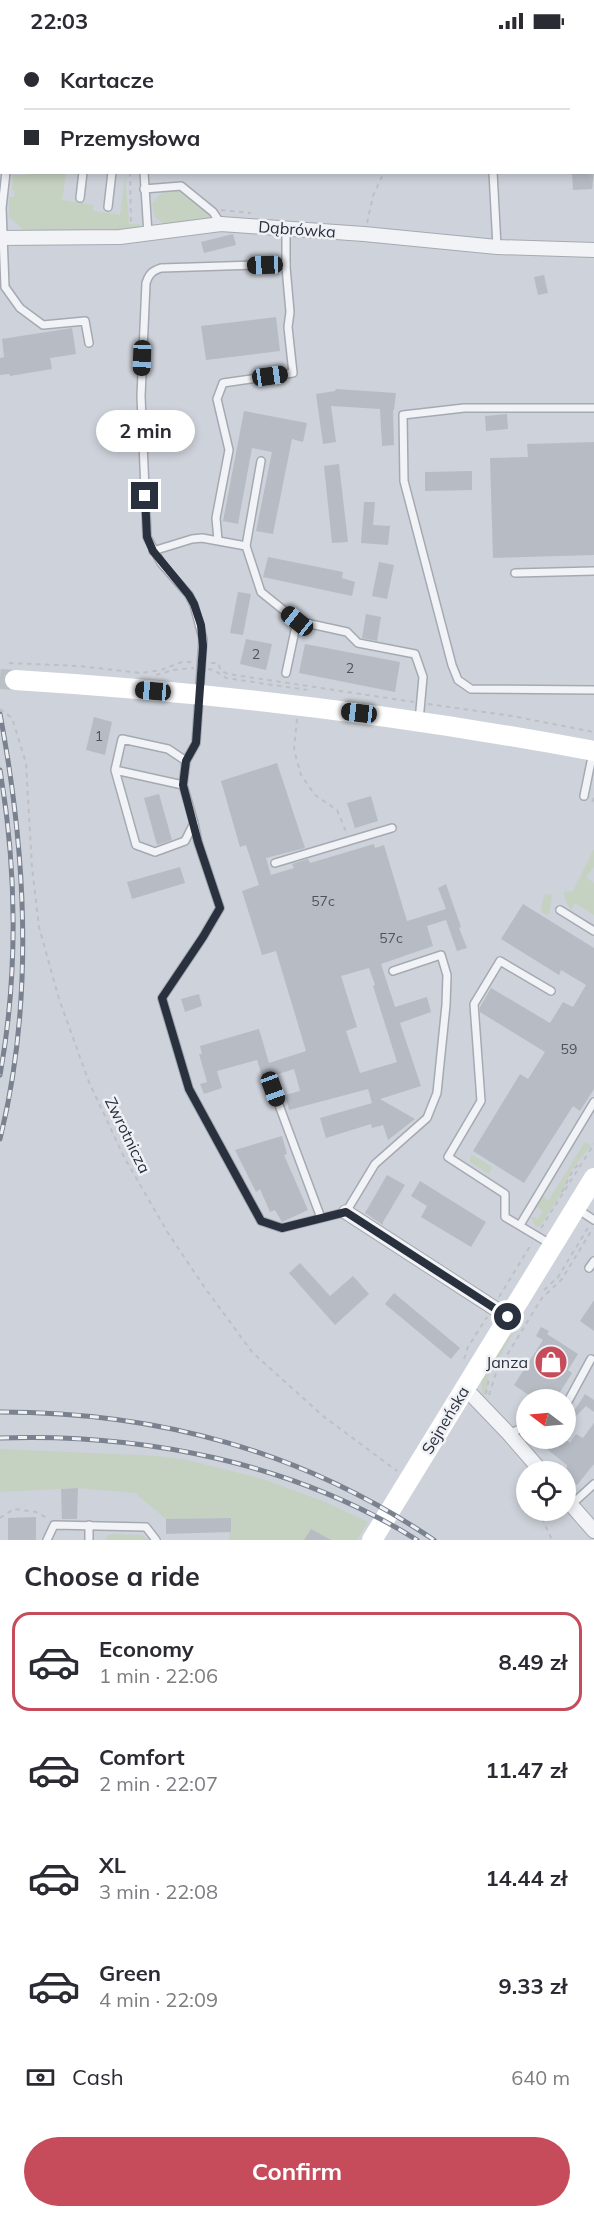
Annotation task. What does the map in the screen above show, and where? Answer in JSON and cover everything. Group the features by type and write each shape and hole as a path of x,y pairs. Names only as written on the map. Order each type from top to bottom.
{"main road":[{"path":"12,671 299,705 419,712 594,745"},
{"name":"Sejneńska","path":"372,1540 409,1480 475,1398 508,1317 594,1178"}],"street":[{"name":"Dąbrówka","path":"2,238 120,237 145,228 221,217 286,228 497,247 594,250"},
{"path":"346,1212 508,1317"},
{"path":"475,1398 532,1461"},
{"path":"576,1511 594,1532"}],"lane":[{"path":"6,174 2,238 5,288 20,308 43,325 85,321 89,342"},
{"path":"80,198 83,174"},
{"path":"108,207 112,174"},
{"path":"144,174 145,228"},
{"path":"493,174 497,247"},
{"path":"144,189 181,186 221,217"},
{"path":"218,540 216,518 229,450 217,399 223,383 293,373 288,327 290,297 285,264 286,228"},
{"path":"285,264 153,270 146,283 142,358 141,424 147,537 153,551 194,604 203,639 196,743 186,761 183,785 198,842 220,908 162,998 189,1089 261,1221 282,1228 346,1212 375,1164 427,1118 437,1093 447,975 441,954 393,971"},
{"path":"594,408 464,408 403,415 404,481 452,665 458,680 471,689 594,690"},
{"path":"261,461 246,546 261,592 297,621 347,632 358,643 416,654 423,677 419,712"},
{"path":"153,551 192,539 218,540 246,546"},
{"path":"515,573 594,571"},
{"path":"286,673 297,621"},
{"path":"186,761 168,749 122,739 115,770 136,845 155,852 185,841 194,823"},
{"path":"584,796 594,745"},
{"path":"115,770 183,785"},
{"path":"275,863 392,828"},
{"path":"560,910 594,931"},
{"path":"551,992 500,961 474,1004 482,1101 448,1157 505,1194 506,1217 552,1245"},
{"path":"273,1089 321,1218"},
{"path":"520,1225 594,1102"},
{"path":"575,1208 594,1219"},
{"path":"589,1268 594,1261"},
{"path":"575,1389 591,1359"},
{"path":"509,1434 516,1431"},
{"path":"576,1496 594,1484"},
{"path":"47,1540 54,1525 146,1527 156,1540"},
{"path":"89,1525 89,1540"}],"path":[{"path":"130,174 131,222 145,228"},
{"path":"364,234 373,196 383,174"},
{"path":"221,217 255,213"},
{"path":"12,671 79,666 142,673 161,670 182,662 218,663 221,671 228,674 419,712 512,716 594,745"},
{"path":"299,705 294,750 301,774 315,795 337,810 349,841"},
{"name":"Zwrotnicza","path":"0,709 12,718 26,763 32,867 39,927 59,999 89,1082 124,1157 168,1233 252,1352 323,1416 409,1480"},
{"path":"592,802 594,798"},
{"path":"475,1398 487,1393 492,1371 536,1299 558,1277 594,1219"},
{"path":"475,1398 488,1399 496,1373 537,1306 562,1278 594,1226"},
{"path":"0,1518 14,1509 36,1512 47,1517 54,1525"},
{"path":"543,1521 552,1540"}],"shaded area":[{"path":"0,174 594,174 594,1540 0,1540"}],"green space":[{"path":"66,174 62,200 93,205 93,211 120,215 125,177 129,224 141,224 133,230 25,231 9,217 9,197 14,197 13,175"},
{"path":"167,191 179,191 210,216 209,220 166,225 155,217 152,204 159,195"},
{"path":"594,849 594,867 586,877 594,883 594,915 575,903 571,910 564,892 573,891"},
{"path":"545,894 552,895 549,914 546,915 542,912 541,907"},
{"path":"585,1142 591,1145 571,1171 560,1195 538,1227 530,1216 538,1219 543,1211 535,1206 541,1196 549,1200"},
{"path":"471,1154 492,1167 489,1174 470,1162"},
{"path":"514,1332 489,1375 486,1393 483,1396 481,1380 507,1338"},
{"path":"0,1449 158,1456 187,1460 263,1479 325,1502 368,1522 357,1540 229,1540 230,1518 166,1519 135,1493 78,1488 0,1492"},
{"path":"111,1534 141,1535 150,1540 105,1540"}],"building":[{"path":"572,174 594,174 592,189 573,190"},
{"path":"233,234 236,245 204,253 201,242"},
{"path":"544,275 548,293 538,295 534,277"},
{"path":"276,317 280,351 206,360 201,326"},
{"path":"72,328 76,354 50,358 52,369 10,376 9,374 0,375 0,358 4,357 2,339"},
{"path":"336,389 396,393 393,410 394,445 382,446 380,409 331,406 336,442 323,444 316,394"},
{"path":"244,411 307,423 303,442 292,439 273,534 256,531 272,452 252,448 238,524 223,521"},
{"path":"507,414 508,429 486,431 485,416"},
{"path":"594,442 594,555 493,558 490,458 528,457 527,444"},
{"path":"339,464 348,542 332,543 324,466"},
{"path":"472,471 472,490 425,491 425,472"},
{"path":"364,502 375,502 373,525 390,526 388,545 361,543"},
{"path":"268,557 343,572 342,578 355,582 352,596 263,577"},
{"path":"379,562 394,565 387,599 372,596"},
{"path":"238,592 251,594 243,635 230,633"},
{"path":"366,614 381,617 377,641 362,638"},
{"path":"246,639 272,644 266,670 240,664"},
{"path":"305,644 400,662 395,692 299,673"},
{"path":"94,717 112,722 105,755 86,750"},
{"path":"277,763 305,848 266,858 271,875 294,868 292,864 308,859 310,863 374,844 375,848 384,845 407,921 446,909 438,888 446,884 467,948 457,951 446,920 427,926 433,946 381,964 395,1007 427,997 431,1012 400,1023 421,1086 380,1099 415,1119 388,1140 383,1125 372,1128 371,1124 326,1138 320,1118 372,1103 368,1089 289,1110 285,1095 300,1091 294,1069 263,1079 257,1060 217,1071 222,1088 204,1094 200,1084 207,1082 199,1054 202,1054 200,1046 259,1029 269,1063 306,1051 276,951 262,955 242,891 259,885 246,845 240,847 221,781","holes":["369,968 375,985 373,986 397,1062 360,1073 346,1031 357,1027 341,976"]},
{"path":"159,794 172,840 157,845 144,798"},
{"path":"371,796 378,821 355,828 347,803"},
{"path":"180,867 185,883 132,899 127,882"},
{"path":"523,904 594,948 594,1089 580,1111 573,1106 524,1183 473,1151 520,1074 528,1079 545,1052 480,1012 480,1007 491,988 550,1023 563,1002 573,1007 586,985 561,970 559,975 501,939"},
{"path":"199,994 202,1006 185,1012 181,999"},
{"path":"282,1136 287,1154 284,1155 308,1210 282,1222 275,1210 270,1212 260,1189 256,1192 235,1150"},
{"path":"387,1175 405,1185 383,1225 365,1213"},
{"path":"420,1181 486,1222 471,1247 421,1217 427,1206 411,1196"},
{"path":"300,1263 330,1296 353,1276 369,1294 335,1325 289,1273"},
{"path":"394,1293 460,1348 451,1359 385,1304"},
{"path":"594,1300 594,1331 580,1321"},
{"name":"Janza","path":"541,1327 549,1331 547,1334 578,1354 568,1370 572,1373 562,1389 520,1389 514,1385 543,1340 536,1336"},
{"path":"585,1394 594,1400 594,1412 586,1406 576,1416 576,1408"},
{"path":"594,1423 594,1464 577,1485 576,1461 562,1461 547,1449 576,1449 576,1434 583,1438"},
{"path":"78,1488 77,1519 62,1519 61,1489"},
{"path":"36,1517 36,1540 8,1540 8,1518"},
{"path":"231,1518 231,1532 166,1534 166,1519"},
{"path":"311,1529 331,1540 304,1540"}],"tunnel":[{"path":"0,679 15,680"}],"railway":[{"path":"0,714 16,819 22,927 22,981 18,1034 11,1087 0,1139"},
{"path":"0,770 10,846 13,923 10,1000 0,1075"},
{"path":"0,1412 116,1419 172,1429 227,1443 281,1460 333,1482 384,1509 434,1540"},
{"path":"0,1438 109,1441 216,1458 320,1491 370,1513 417,1540"}],"place":[{"name":"Janza","path":"551,1362"}],"route":[{"path":"145,496 147,537 161,563 194,604 203,639 196,743 186,761 183,785 198,842 220,908 162,998 189,1089 261,1221 282,1228 346,1212 508,1317"}]}
